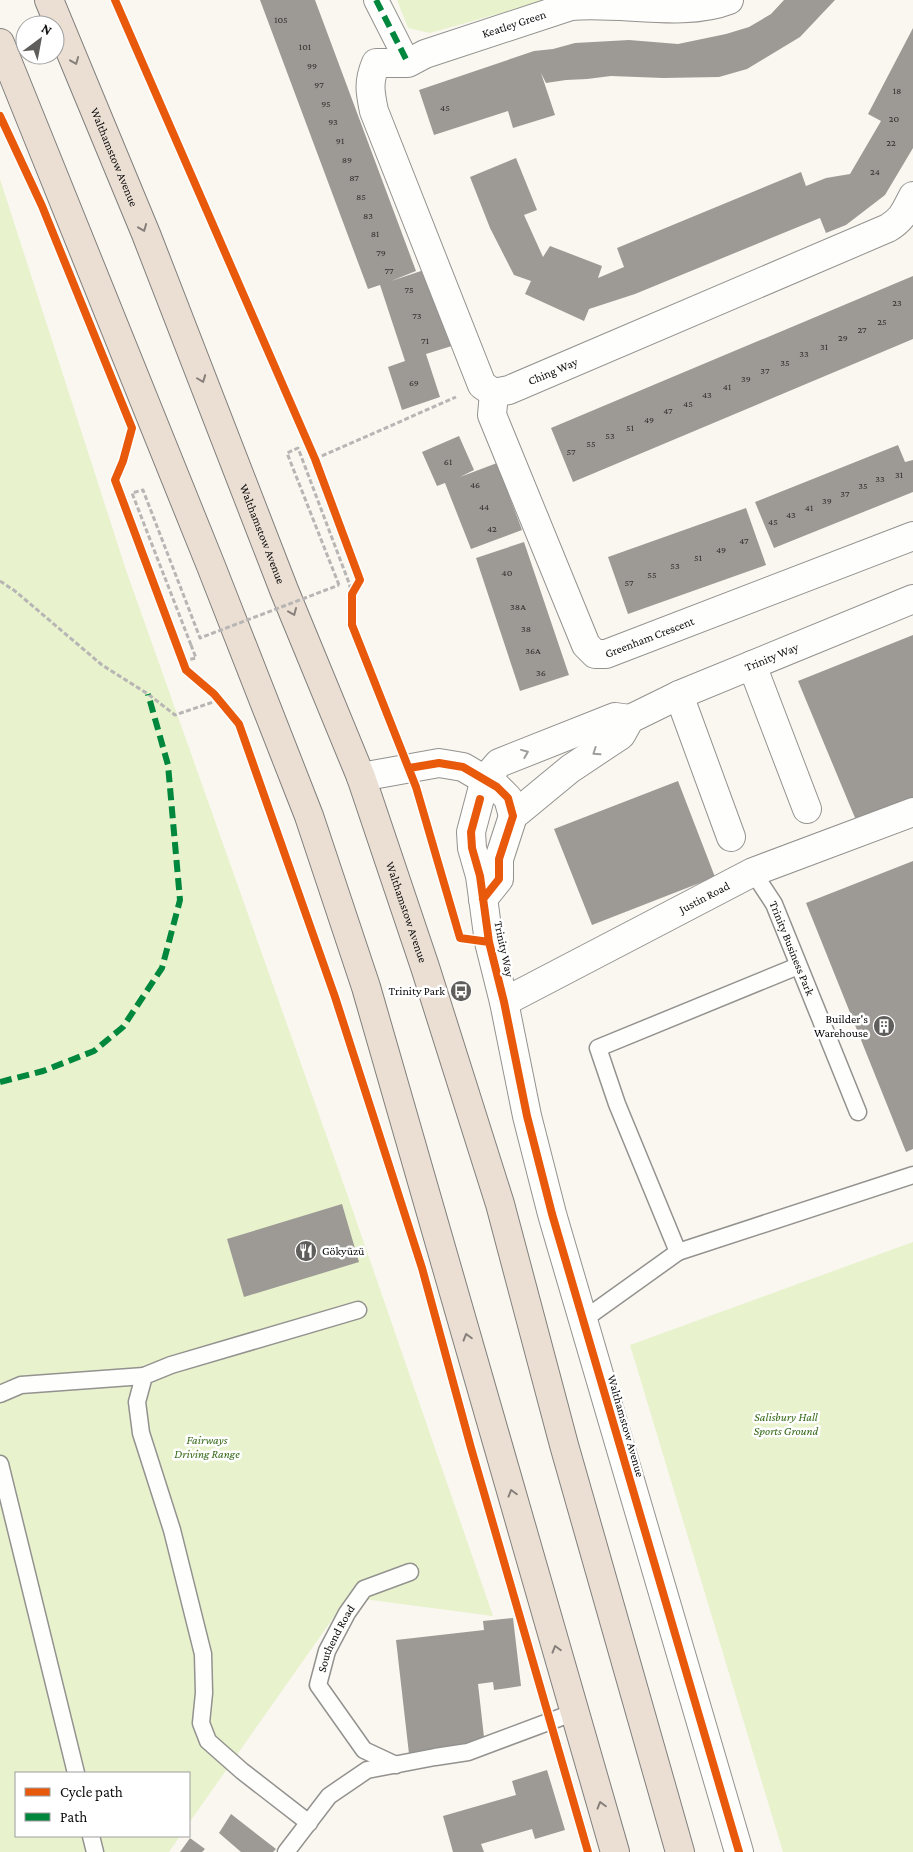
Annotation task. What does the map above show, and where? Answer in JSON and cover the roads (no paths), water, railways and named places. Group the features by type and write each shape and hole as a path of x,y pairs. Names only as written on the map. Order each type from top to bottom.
{"highway":[{"name":"Walthamstow Avenue","path":"49,0 146,234 284,590 361,777 425,967 500,1204 567,1455 680,1852"},
{"path":"2,50 211,566 308,816 366,986 615,1852"}],"street":[{"path":"376,0 408,62"},
{"name":"Keatley Green","path":"488,389 374,111 370,93 370,77 376,63 408,62 424,54 570,6 586,4 680,8 713,6 729,0"},
{"name":"Ching Way","path":"488,389 509,390 888,228 898,222 912,200"},
{"name":"Greenham Crescent","path":"488,389 492,416 586,645 595,654 606,654 913,536"},
{"name":"Trinity Way","path":"504,1002 489,942 484,899 472,848 471,832 485,779 499,763 615,717 630,719 679,695 913,599"},
{"path":"752,665 807,809"},
{"path":"679,695 731,837"},
{"name":"Trinity Way","path":"513,816 570,769 621,735 630,719"},
{"path":"361,777 438,763 463,767 497,787 508,798 513,816 500,859 500,878 484,899"},
{"name":"Justin Road","path":"504,1002 753,872 913,812"},
{"name":"Walthamstow Avenue","path":"504,1002 527,1116 552,1214 739,1852"}],"lane":[{"name":"Trinity Business Park","path":"753,872 774,904 858,1112"},
{"path":"678,1252 617,1104 598,1048 798,966"},
{"path":"583,1320 678,1252 913,1175"},
{"path":"0,1394 22,1384 144,1376 171,1365 358,1310"},
{"path":"144,1376 136,1402 141,1433 172,1530 203,1654 204,1693 201,1724 208,1741 242,1771 309,1823"},
{"path":"0,1464 76,1772"},
{"name":"Southend Road","path":"396,1764 364,1750 318,1685 327,1651 347,1613 364,1589 410,1572"},
{"path":"286,1852 329,1796 367,1770 468,1752 575,1712"},
{"path":"91,1837 95,1852"}],"place":[{"name":"Trinity Park","path":"461,991"},
{"name":"Builder's Warehouse","path":"884,1026"},
{"name":"Gökyüzü","path":"306,1251"}],"park label":[{"name":"Salisbury Hall Sports Ground","path":"786,1424"},
{"name":"Fairways Driving Range","path":"207,1447"}]}
